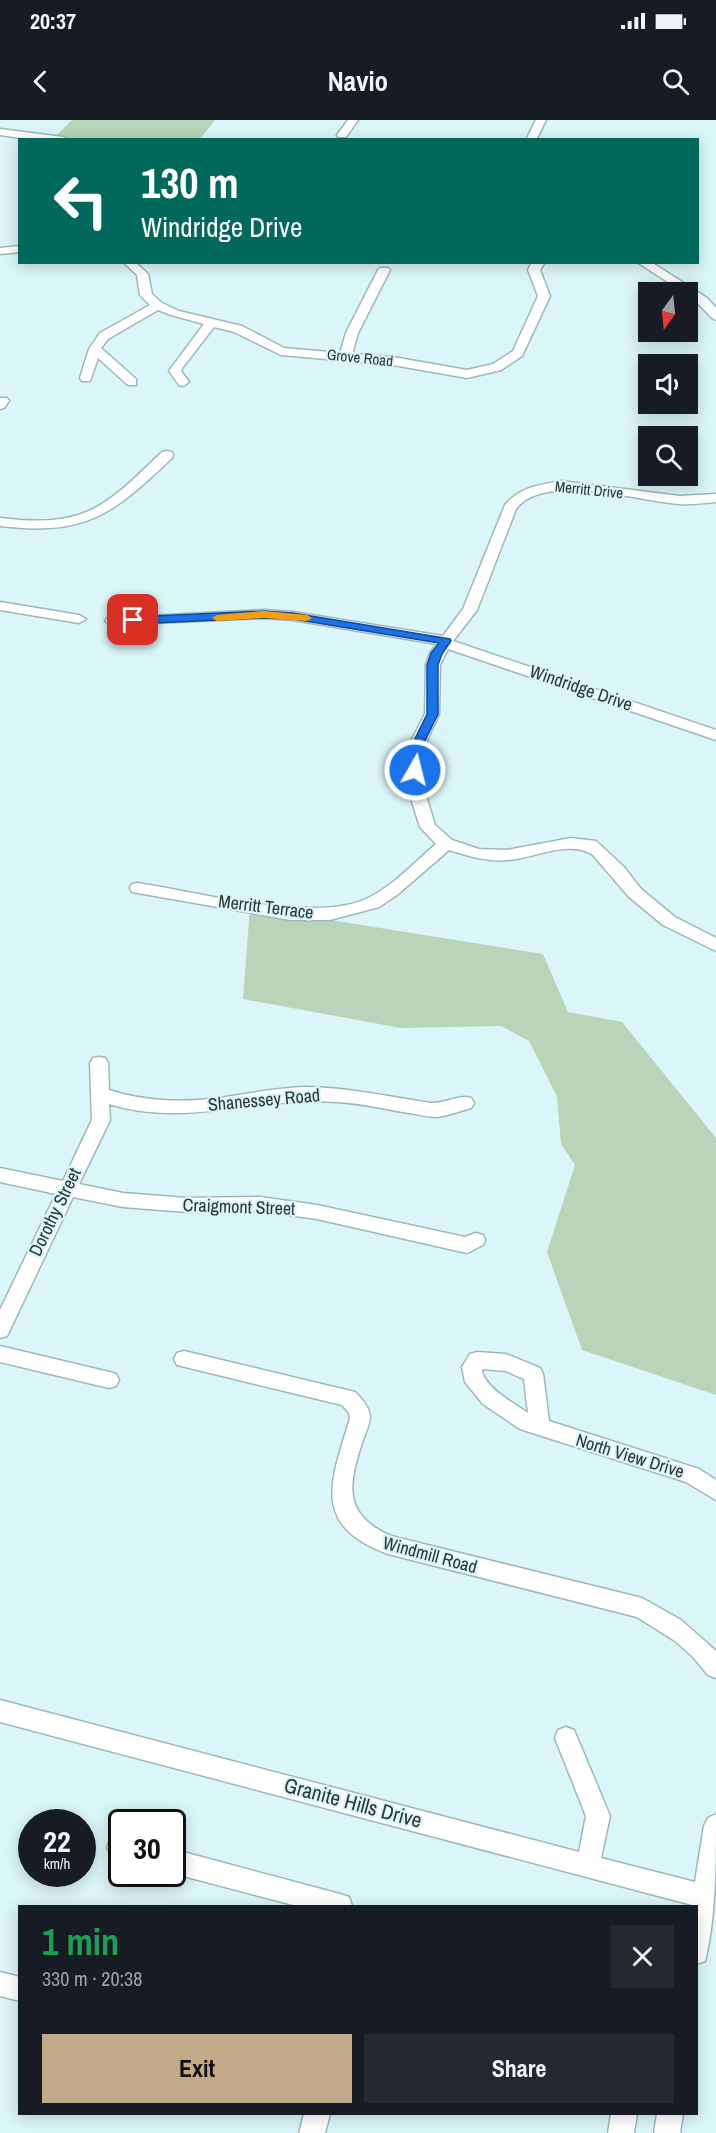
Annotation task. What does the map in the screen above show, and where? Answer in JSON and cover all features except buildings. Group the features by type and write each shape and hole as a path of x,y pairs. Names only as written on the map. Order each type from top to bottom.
{"street":[{"path":"342,135 353,120"},
{"path":"534,138 541,120"},
{"path":"0,132 47,138"},
{"path":"0,251 18,249"},
{"path":"86,378 95,349 104,336 158,305 146,295 142,274 130,264"},
{"name":"Grove Road","path":"158,305 175,313 238,329 281,351 402,363 468,374 497,367 518,353 544,296 543,287 533,273 534,266 537,264"},
{"path":"645,264 703,300 716,316"},
{"path":"345,358 352,333 384,270"},
{"path":"183,382 175,371 177,366 211,323"},
{"path":"95,349 132,382"},
{"path":"0,522 51,527 75,523 103,512 167,455"},
{"name":"Merritt Drive","path":"446,844 428,827 420,804 416,789 414,751 432,714 433,665 437,653 470,610 510,508 517,499 533,490 561,485 680,500 716,498"},
{"path":"0,606 79,619"},
{"name":"Windridge Drive","path":"112,621 283,615 446,642 716,735"},
{"path":"446,844 467,852 498,856 571,843 590,845 599,851 635,893 669,921 716,945"},
{"name":"Merritt Terrace","path":"138,888 291,914 330,914 373,903 391,891 446,844"},
{"name":"Dorothy Street","path":"0,1330 66,1188 101,1120 99,1063"},
{"name":"Shanessey Road","path":"99,1094 124,1102 159,1106 216,1105 253,1098 303,1094 338,1095 435,1110 465,1103"},
{"name":"Craigmont Street","path":"0,1175 123,1200 165,1204 260,1204 317,1212 467,1245 476,1240"},
{"path":"0,1354 109,1380"},
{"name":"Windmill Road","path":"184,1359 348,1398 358,1409 360,1418 341,1486 343,1502 358,1528 370,1538 388,1545 642,1608 677,1627 707,1655 716,1668"},
{"name":"North View Drive","path":"540,1428 692,1475 716,1491"},
{"name":"Granite Hills Drive","path":"0,1711 705,1897"},
{"path":"566,1738 598,1816 588,1865"},
{"path":"698,1940 716,1826"},
{"path":"186,1865 336,1905"},
{"path":"0,1984 18,1988"},
{"path":"312,2133 317,2115"},
{"path":"667,2133 670,2115"}],"green space":[{"path":"72,120 215,120 201,138 54,138"},
{"path":"250,907 543,954 568,1012 622,1022 716,1138 716,1395 582,1350 547,1252 575,1165 561,1144 557,1097 529,1041 501,1026 401,1028 243,999"}],"slow traffic":[{"path":"217,618 264,614 307,618"}],"route":[{"path":"133,620 218,618 264,614 293,616 446,641 437,653 433,665 432,714 414,751 415,770"}]}
